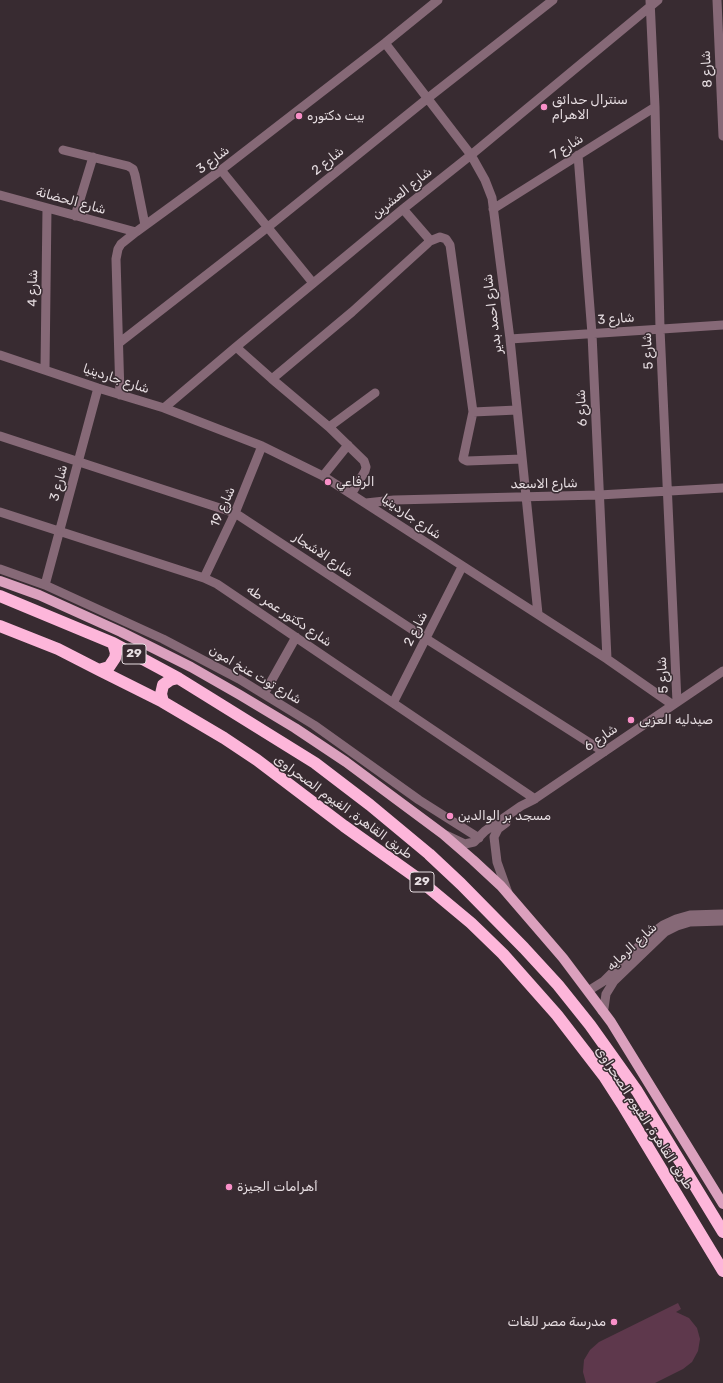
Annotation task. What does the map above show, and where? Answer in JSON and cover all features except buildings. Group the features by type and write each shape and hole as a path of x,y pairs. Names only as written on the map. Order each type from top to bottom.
{"highway":[{"name":"طريق القاهرة, الفيوم الصحراوى","path":"0,596 113,643 178,678 334,777 428,854 471,894 549,975 599,1036 637,1091 723,1232"},
{"name":"طريق القاهرة, الفيوم الصحراوى","path":"0,626 58,650 99,670 163,702 219,734 257,760 322,810 417,878 488,938 557,1015 604,1076 723,1271"},
{"path":"99,670 109,667 115,658 116,653 113,643"},
{"path":"163,702 161,694 163,686 170,680 178,678"}],"main road":[{"path":"0,581 34,593 96,620 146,644 217,682 322,746 443,834 484,869 562,958 588,991 642,1072 723,1204"}],"street":[{"name":"شارع 3","path":"120,395 117,254 121,244 221,170 438,0"},
{"name":"شارع 2","path":"119,342 268,227 428,98 553,0"},
{"name":"شارع العشرين","path":"164,408 313,283 471,155 650,3 658,0"},
{"name":"شارع 8","path":"717,0 723,136"},
{"name":"شارع 5","path":"650,3 655,107 660,329 675,703"},
{"name":"شارع احمد بدير","path":"385,43 471,155 489,189 492,198 510,339 538,614"},
{"name":"شارع 7","path":"493,209 655,107"},
{"path":"63,150 128,166 133,169 145,225"},
{"name":"شارع 6","path":"578,155 592,334 607,659"},
{"path":"75,216 93,158"},
{"path":"221,170 313,283"},
{"name":"شارع الحضانة","path":"0,195 136,232"},
{"name":"شارع 4","path":"44,369 47,208"},
{"path":"403,209 430,241"},
{"path":"272,379 352,312 430,241 437,238 444,238 450,245 473,412 462,458 464,460 522,459"},
{"name":"شارع 3","path":"510,339 723,325"},
{"path":"236,347 329,427 364,461 366,467 365,471 352,493"},
{"name":"شارع جاردينيا","path":"0,355 98,388 164,408 262,446 323,476 352,493 462,566 675,703"},
{"name":"شارع 3","path":"44,585 60,532 98,388"},
{"path":"329,427 375,393"},
{"path":"473,412 517,410"},
{"name":"شارع الاشجار","path":"0,436 235,513 425,638 604,752"},
{"path":"323,476 348,445"},
{"name":"شارع 19","path":"204,578 235,513 262,446"},
{"name":"شارع الاسعد","path":"366,503 394,500 600,495 723,488"},
{"name":"شارع دكتور عمر طه","path":"0,512 204,578 230,592 393,702 534,800"},
{"name":"شارع 2","path":"393,702 462,566"},
{"name":"شارع توت عنخ امون","path":"0,569 44,585 182,649 264,694 326,734 419,800 479,838"},
{"path":"264,694 296,637"},
{"name":"شارع 6","path":"479,838 485,831 521,806 534,800 723,671"},
{"name":"شارع 6","path":"508,895 497,862 495,834 500,827 526,808 534,800"},
{"path":"443,834 468,844 479,838"},
{"name":"شارع الرمايه","path":"588,991 604,981 651,934 663,925 690,915 723,914"},
{"name":"شارع الرمايه","path":"602,1012 606,994 614,981 665,932 690,922 723,921"}],"shaded area":[{"path":"678,1303 681,1309 676,1312 689,1318 697,1328 700,1339 698,1351 692,1362 683,1369 655,1383 586,1383 583,1372 584,1360 590,1350 599,1342"}],"place":[{"name":"سنترال حدائق الاهرام","path":"544,107"},
{"name":"بيت دكتوره","path":"299,116"},
{"name":"الرفاعي","path":"328,482"},
{"name":"صيدليه العزبى","path":"631,720"},
{"name":"مسجد بر الوالدين","path":"450,816"},
{"name":"أهرامات الجيزة","path":"229,1187"},
{"name":"مدرسة مصر للغات","path":"614,1322"}]}
